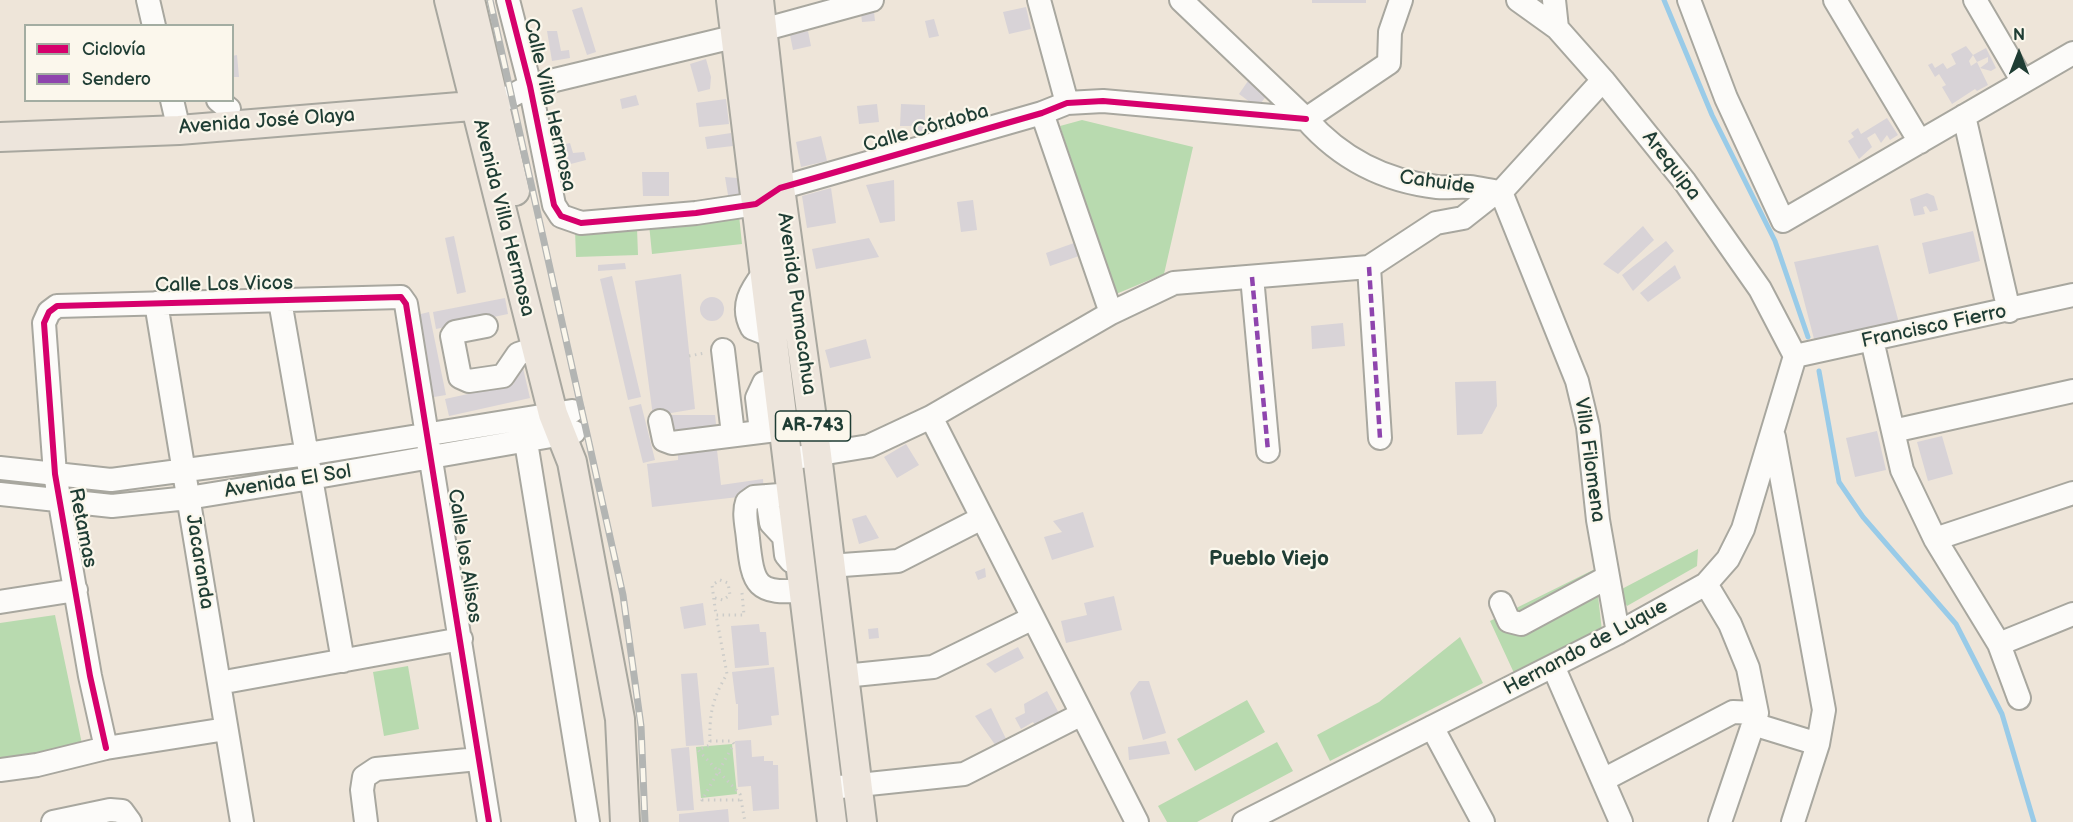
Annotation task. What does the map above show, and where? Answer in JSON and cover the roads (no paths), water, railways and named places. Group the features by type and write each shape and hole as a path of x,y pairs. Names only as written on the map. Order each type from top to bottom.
{"main road":[{"name":"Avenida Villa Hermosa","path":"449,0 483,96 522,220 565,423"},
{"name":"Avenida Villa Hermosa","path":"470,0 483,96 536,348 565,423"},
{"name":"Avenida Pumacahua","path":"731,0 749,33 780,188 817,455 812,574 827,788 832,822"},
{"name":"Avenida Pumacahua","path":"759,0 749,33 756,204 777,379 772,430 789,458 780,495 812,574 844,676 862,822"},
{"name":"Avenida José Olaya","path":"0,121 235,110 330,110 483,96"},
{"name":"Avenida José Olaya","path":"0,137 176,114"},
{"path":"777,379 806,375"},
{"path":"565,423 620,719 625,822"}],"street":[{"path":"148,0 154,24"},
{"name":"Calle Villa Hermosa","path":"508,0 530,86 551,193 561,216"},
{"name":"Avenida José Olaya","path":"483,96 749,33 872,0"},
{"path":"1039,0 1068,103"},
{"name":"Cahuide","path":"1181,0 1306,118 1324,140 1343,154 1388,177 1438,187 1467,187 1498,192 1603,80"},
{"path":"1306,118 1389,63 1390,32 1401,0"},
{"name":"Arequipa","path":"1518,0 1557,28 1603,80 1685,182 1753,279 1795,356"},
{"path":"1554,0 1557,28"},
{"path":"1689,0 1726,98 1784,221 2073,53"},
{"path":"1835,0 1920,142"},
{"path":"1975,0 2023,82"},
{"name":"Calle Córdoba","path":"561,216 570,222 581,223 696,213 756,204 780,188 1041,113 1068,103 1103,101 1306,118"},
{"path":"1041,113 1111,313"},
{"path":"1964,116 2008,311"},
{"path":"789,458 870,446 931,417 1111,313 1174,283 1369,267 1436,223 1463,218 1498,192"},
{"name":"Villa Filomena","path":"1498,192 1577,381 1588,428 1598,520 1618,633"},
{"path":"1369,267 1380,438"},
{"path":"1252,277 1268,451"},
{"name":"Francisco Fierro","path":"1795,356 2073,295"},
{"name":"Calle Los Vicos","path":"49,312 57,306 280,302 401,297"},
{"name":"Calle los Alisos","path":"401,297 406,304 432,458 489,822"},
{"path":"280,302 343,661"},
{"name":"Jacaranda","path":"156,303 242,822"},
{"name":"Retamas","path":"49,312 44,323 55,474 90,676 106,748"},
{"path":"486,326 455,332 452,336 460,377 469,381 503,376 518,354 536,348"},
{"path":"1872,340 1902,471 1935,539 1999,644 2019,698"},
{"path":"723,350 733,434"},
{"name":"Hernando de Luque","path":"1253,820 1618,633 1706,584 1728,559 1743,529 1795,356"},
{"path":"1893,431 2073,391"},
{"path":"931,417 1137,822"},
{"path":"660,421 664,440 672,443 772,430"},
{"name":"Avenida El Sol","path":"0,468 111,480 184,472 428,435 565,423"},
{"name":"Avenida El Sol","path":"0,494 112,506 188,498 526,442 565,423"},
{"path":"1773,433 1824,710 1818,744 1793,822"},
{"path":"526,442 588,822"},
{"path":"1935,539 2073,493"},
{"path":"780,495 754,497 746,504 753,576 756,583 768,591 812,574 898,561 982,518"},
{"path":"1501,603 1509,621 1521,624 1608,577"},
{"path":"1706,584 1730,624 1743,657 1755,718 1720,822"},
{"path":"0,602 76,590"},
{"path":"1999,644 2073,614"},
{"path":"844,676 933,667 1033,618"},
{"path":"219,683 461,639"},
{"path":"1553,666 1622,822"},
{"path":"1603,780 1733,712 1755,718 1818,744"},
{"path":"827,788 964,774 1082,714"},
{"path":"1432,727 1483,822"},
{"path":"0,770 37,765 106,748 226,729"},
{"path":"366,822 362,790 364,777 376,769 478,759"},
{"path":"53,822 110,810 122,810 130,822"}],"waterway":[{"path":"1664,0 1712,115 1775,241 1808,337"},
{"path":"1819,371 1839,482 1863,517 1956,624 2002,714 2034,822"}],"railway":[{"path":"490,0 623,595 641,726 645,822"}],"district":[{"name":"Pueblo Viejo","path":"1269,560"}]}
